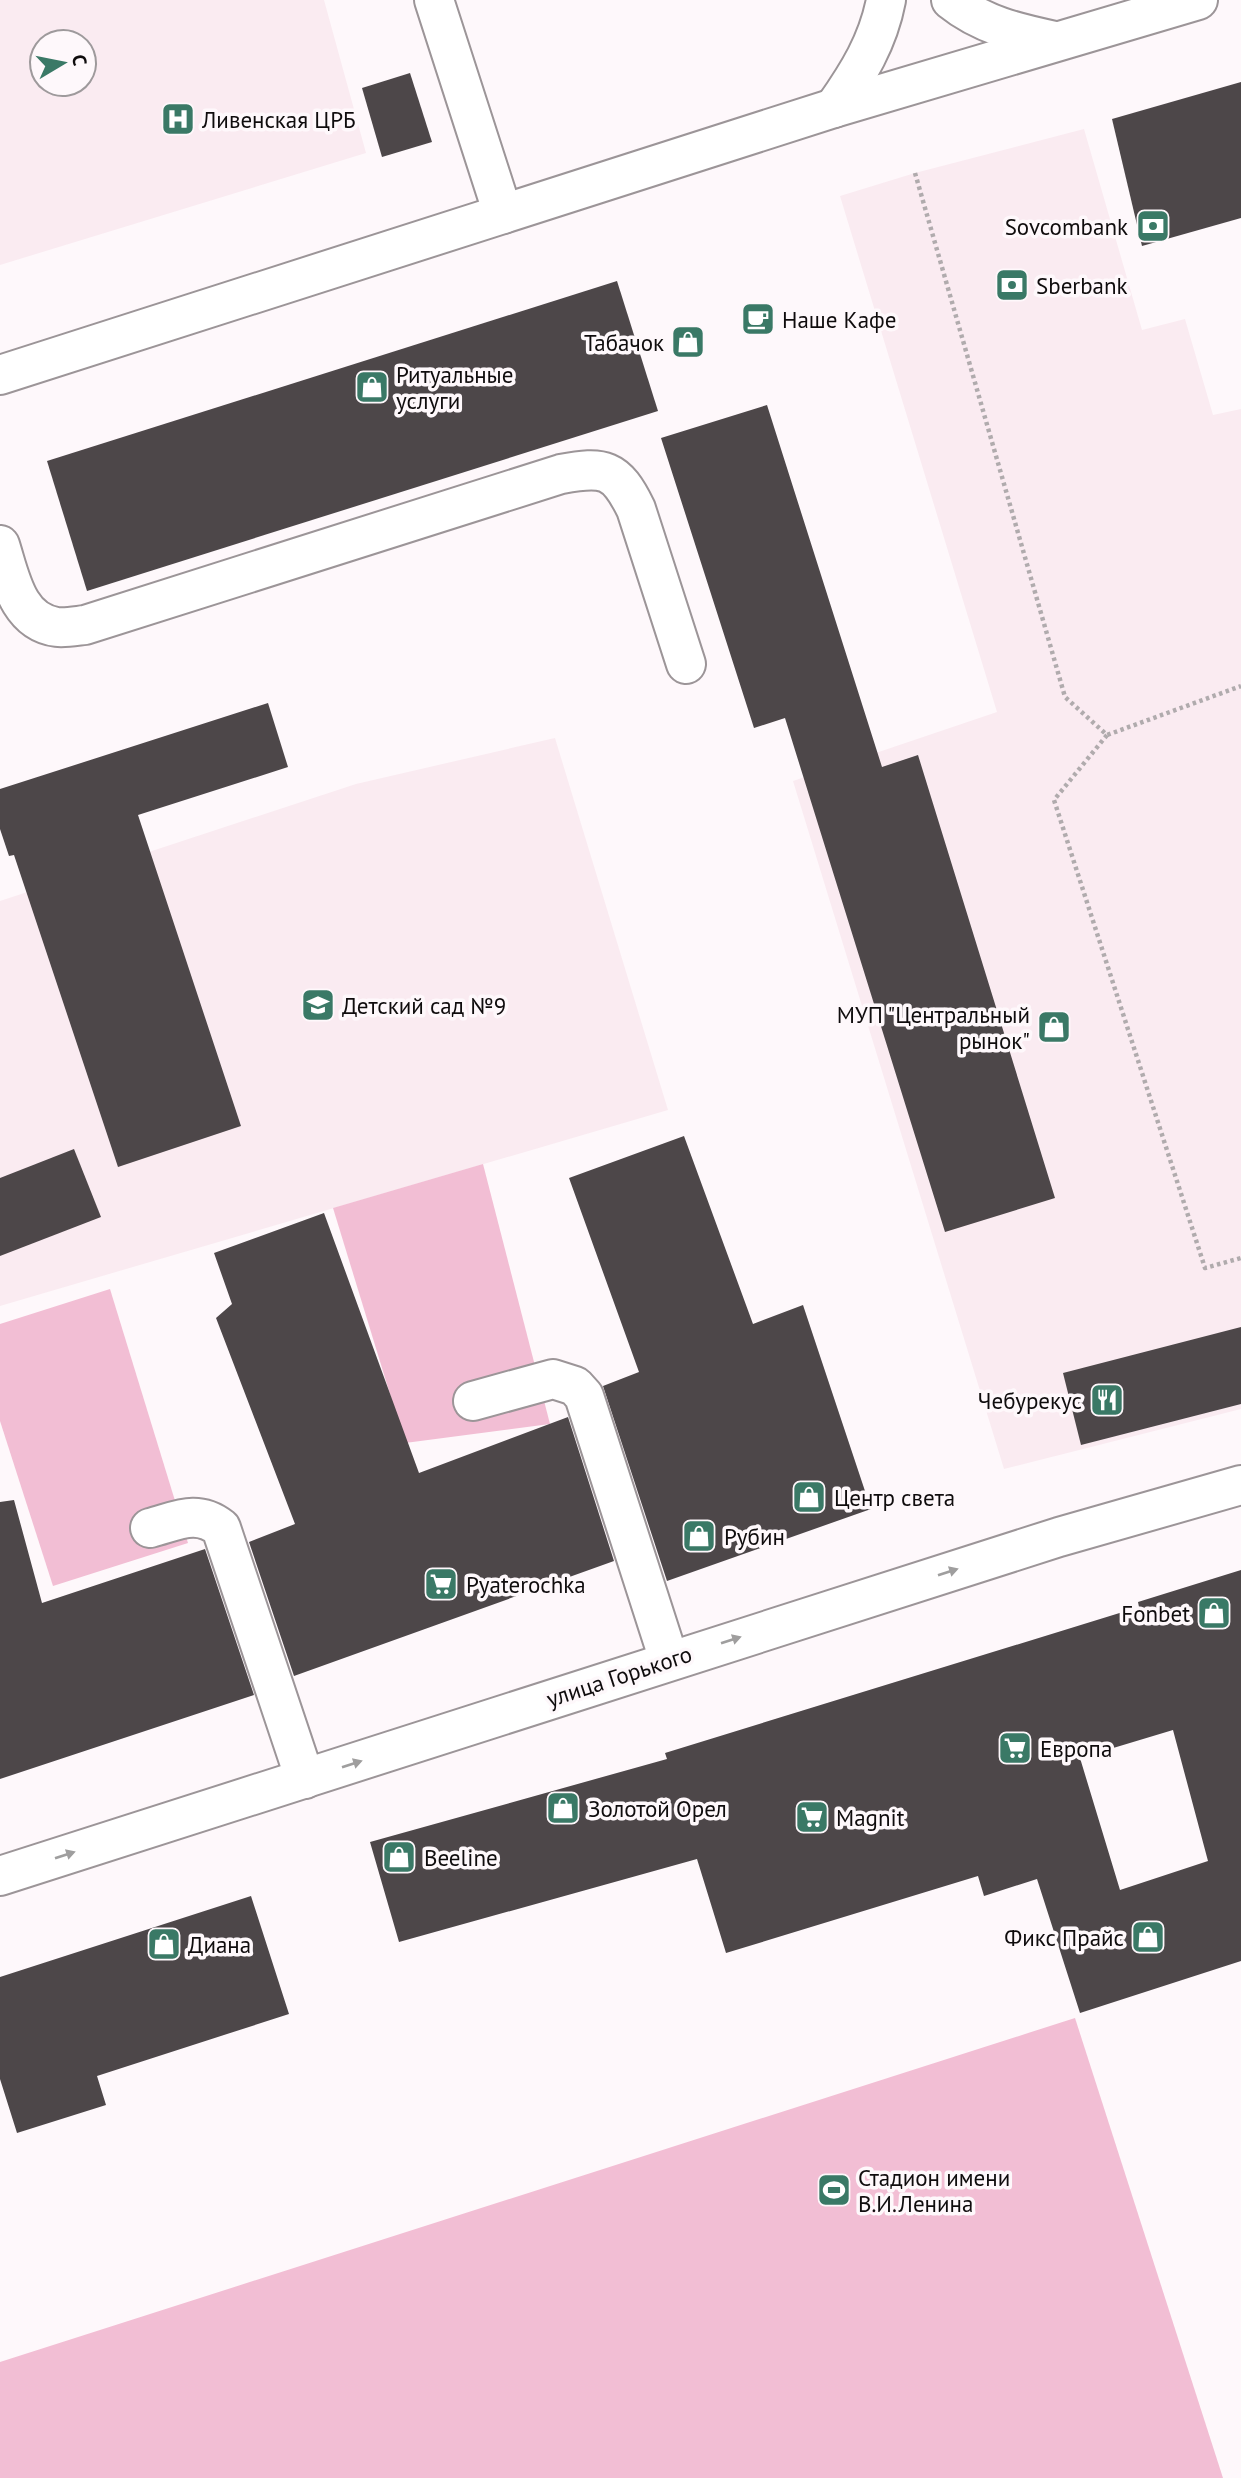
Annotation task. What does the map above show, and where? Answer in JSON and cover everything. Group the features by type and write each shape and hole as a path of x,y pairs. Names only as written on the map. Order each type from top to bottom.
{"street":[{"path":"434,0 503,214"},
{"path":"834,108 868,56 886,0"},
{"path":"951,0 974,16 997,27 1057,41"},
{"path":"0,375 834,108 1198,0"},
{"path":"0,545 23,607 37,621 57,627 85,625 561,474 589,469 609,473 626,488 636,509 685,664"},
{"path":"473,1401 552,1378 575,1386 583,1396 670,1660"},
{"name":"улица Горького","path":"0,1876 1059,1537 1241,1485"},
{"path":"150,1528 201,1517 221,1528 304,1779"}],"path":[{"path":"915,173 1065,697 1107,734"},
{"path":"1241,686 1107,734 1054,800 1205,1268 1241,1258"}],"shaded area":[{"name":"Ливенская ЦРБ","path":"0,0 324,0 366,153 0,265"},
{"name":"МУП \"Центральный рынок\"","path":"1084,129 1142,330 1185,319 1213,415 1241,409 1241,1409 1004,1469 793,781 997,712 840,196 915,173"},
{"name":"Детский сад №9","path":"555,738 668,1110 0,1306 0,901 356,784"},
{"path":"483,1164 550,1424 405,1443 333,1208"},
{"path":"110,1289 188,1543 53,1586 0,1421 0,1324"},
{"name":"Стадион имени В.И.Ленина","path":"1075,2018 1223,2478 0,2478 0,2362"}],"building":[{"path":"410,73 432,142 382,157 362,88"},
{"path":"1241,82 1241,218 1142,246 1112,119"},
{"path":"617,281 658,411 87,591 47,461"},
{"path":"767,405 882,767 918,755 1055,1198 945,1232 785,718 754,728 661,438"},
{"path":"268,703 288,767 138,815 241,1126 118,1167 14,855 9,856 0,829 0,789"},
{"path":"684,1136 753,1324 803,1305 871,1509 667,1581 603,1386 639,1372 569,1178"},
{"path":"74,1149 101,1217 0,1256 0,1178"},
{"path":"324,1213 419,1473 568,1417 614,1561 294,1676 249,1542 295,1524 216,1318 232,1304 214,1253"},
{"path":"1241,1327 1241,1404 1081,1445 1063,1373"},
{"path":"14,1500 42,1603 205,1549 254,1695 0,1779 0,1502"},
{"path":"1241,1570 1241,1961 1080,2013 1037,1879 984,1896 978,1876 726,1953 697,1859 399,1942 370,1842 667,1759 665,1753 1139,1607 1138,1602","holes":["1173,1730 1208,1861 1120,1890 1080,1758"]},
{"path":"251,1896 289,2014 97,2076 106,2105 17,2133 0,2079 0,1977"}],"place":[{"name":"Ливенская ЦРБ","path":"178,119"},
{"name":"Sovcombank","path":"1153,226"},
{"name":"Sberbank","path":"1012,285"},
{"name":"Наше Кафе","path":"758,319"},
{"name":"Табачок","path":"688,342"},
{"name":"Ритуальные услуги","path":"372,387"},
{"name":"Детский сад №9","path":"318,1005"},
{"name":"МУП \"Центральный рынок\"","path":"1054,1027"},
{"name":"Чебурекус","path":"1107,1400"},
{"name":"Центр света","path":"809,1497"},
{"name":"Рубин","path":"699,1536"},
{"name":"Pyaterochka","path":"441,1584"},
{"name":"Fonbet","path":"1214,1613"},
{"name":"Европа","path":"1015,1748"},
{"name":"Золотой Орел","path":"563,1808"},
{"name":"Magnit","path":"812,1817"},
{"name":"Beeline","path":"399,1857"},
{"name":"Фикс Прайс","path":"1148,1937"},
{"name":"Диана","path":"164,1944"},
{"name":"Стадион имени В.И.Ленина","path":"834,2190"}]}
